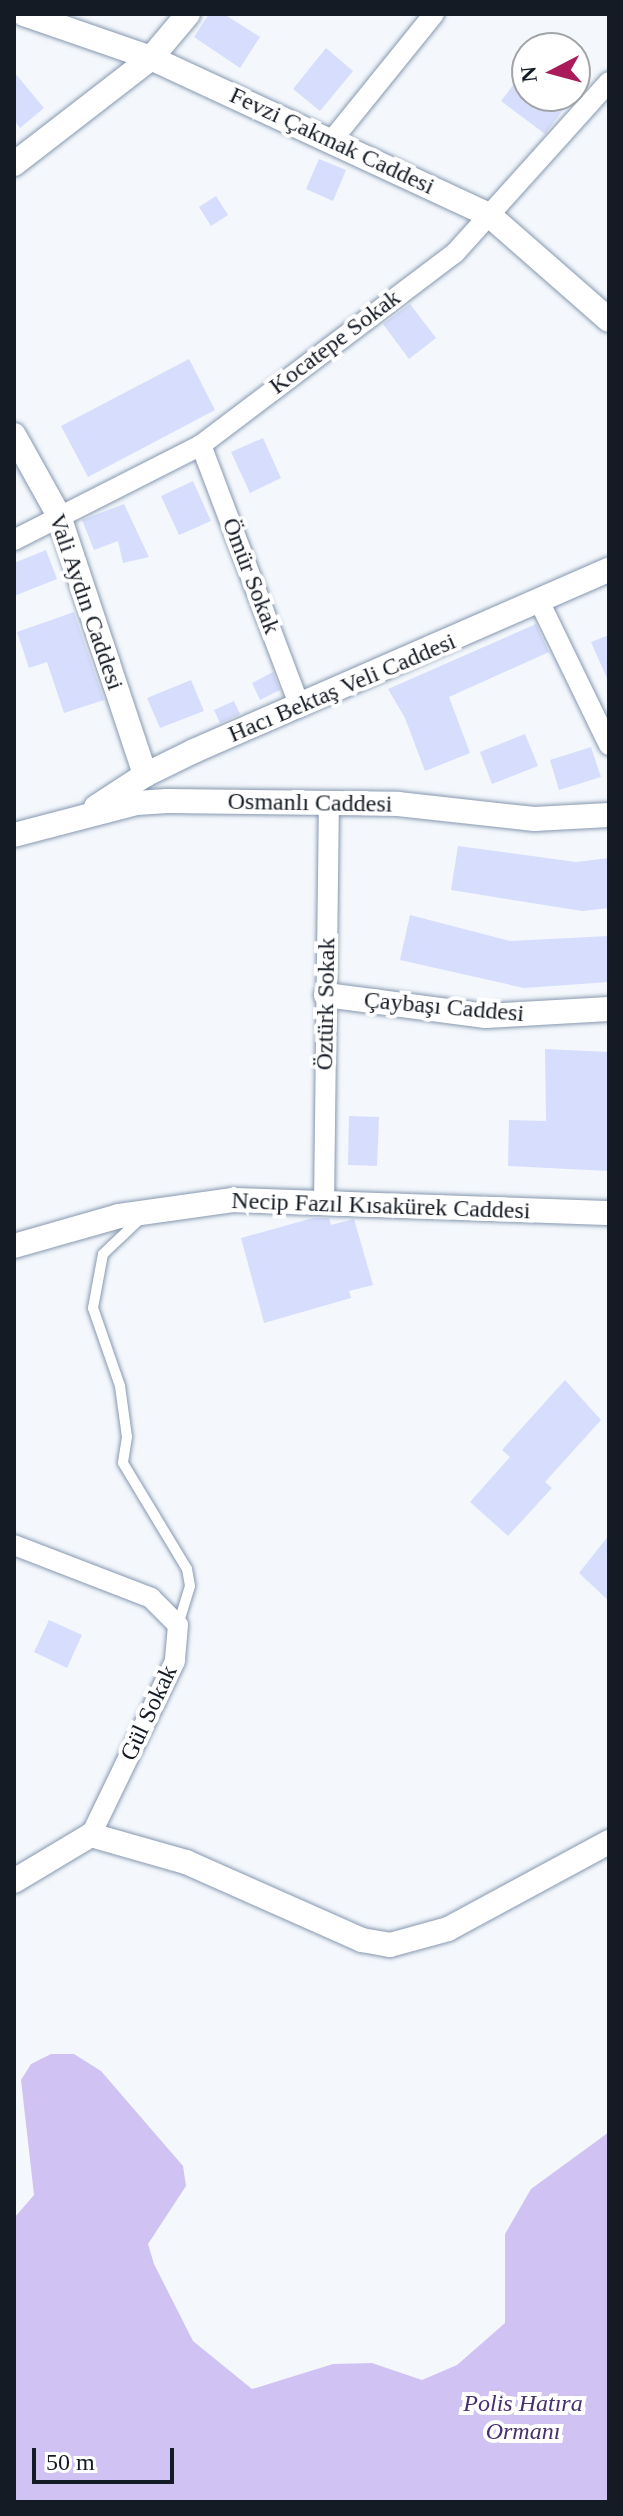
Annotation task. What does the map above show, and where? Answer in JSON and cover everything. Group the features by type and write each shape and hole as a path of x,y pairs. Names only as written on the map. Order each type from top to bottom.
{"street":[{"name":"Fevzi Çakmak Caddesi","path":"24,14 151,58 333,139 489,215 609,320"},
{"path":"14,164 151,58 188,14"},
{"path":"333,139 434,14"},
{"name":"Kocatepe Sokak","path":"14,540 201,445 455,253 609,82"},
{"name":"Vali Aydın Caddesi","path":"14,435 59,516 145,775"},
{"name":"Ömür Sokak","path":"201,445 300,707"},
{"name":"Hacı Bektaş Veli Caddesi","path":"81,817 145,775 609,570"},
{"path":"540,603 609,745"},
{"name":"Osmanlı Caddesi","path":"14,835 81,817 167,801 398,804 534,819 609,815"},
{"name":"Öztürk Sokak","path":"324,1205 329,804"},
{"name":"Çaybaşı Caddesi","path":"326,995 486,1016 609,1009"},
{"name":"Necip Fazıl Kısakürek Caddesi","path":"14,1246 148,1212 233,1200 609,1213"},
{"path":"14,1545 151,1598 178,1625"},
{"name":"Gül Sokak","path":"91,1835 175,1661 178,1625"},
{"path":"14,1881 91,1835 186,1862 362,1940 390,1945 448,1929 609,1842"}],"lane":[{"path":"148,1212 103,1254 93,1308 120,1386 127,1437 123,1463 187,1569 190,1586 178,1625"}],"green space":[{"name":"Polis Hatıra Ormanı","path":"51,2054 74,2054 101,2071 183,2166 186,2186 148,2244 154,2264 193,2341 252,2389 333,2364 372,2363 422,2380 457,2365 505,2323 505,2234 531,2189 609,2132 609,2502 14,2502 14,2218 34,2195 21,2080 31,2064"}],"building":[{"path":"209,14 224,14 260,37 240,68 194,37"},
{"path":"326,48 353,71 320,111 293,89"},
{"path":"14,72 44,108 20,128 14,120"},
{"path":"511,88 511,108 501,101"},
{"path":"516,112 562,112 545,134"},
{"path":"319,159 346,170 333,201 306,189"},
{"path":"216,196 228,215 211,226 199,207"},
{"path":"410,304 436,338 409,359 383,324"},
{"path":"189,359 215,410 88,477 61,426"},
{"path":"263,438 281,478 250,493 231,452"},
{"path":"193,481 211,521 179,535 161,496"},
{"path":"124,504 149,557 123,563 118,541 94,550 82,520"},
{"path":"46,550 57,579 14,596 14,563"},
{"path":"74,612 104,700 64,713 47,662 29,668 17,632"},
{"path":"536,624 549,652 449,697 470,753 425,771 405,718 388,689"},
{"path":"609,635 609,683 591,642"},
{"path":"273,672 280,690 260,700 252,683"},
{"path":"191,680 204,711 160,728 147,698"},
{"path":"234,701 240,714 220,723 214,710"},
{"path":"525,734 538,766 492,784 480,752"},
{"path":"591,747 601,777 559,790 550,760"},
{"path":"458,846 576,862 609,858 609,908 582,911 451,890"},
{"path":"410,915 510,941 609,936 609,982 524,988 400,960"},
{"path":"545,1049 609,1052 609,1171 508,1166 509,1120 546,1121"},
{"path":"349,1116 379,1117 377,1166 348,1165"},
{"path":"313,1218 329,1218 331,1225 354,1219 373,1285 349,1291 351,1298 264,1323 241,1238"},
{"path":"565,1380 601,1420 545,1482 552,1488 508,1536 470,1502 510,1457 502,1450"},
{"path":"609,1535 609,1601 579,1573"},
{"path":"49,1620 82,1635 67,1668 34,1652"}]}
